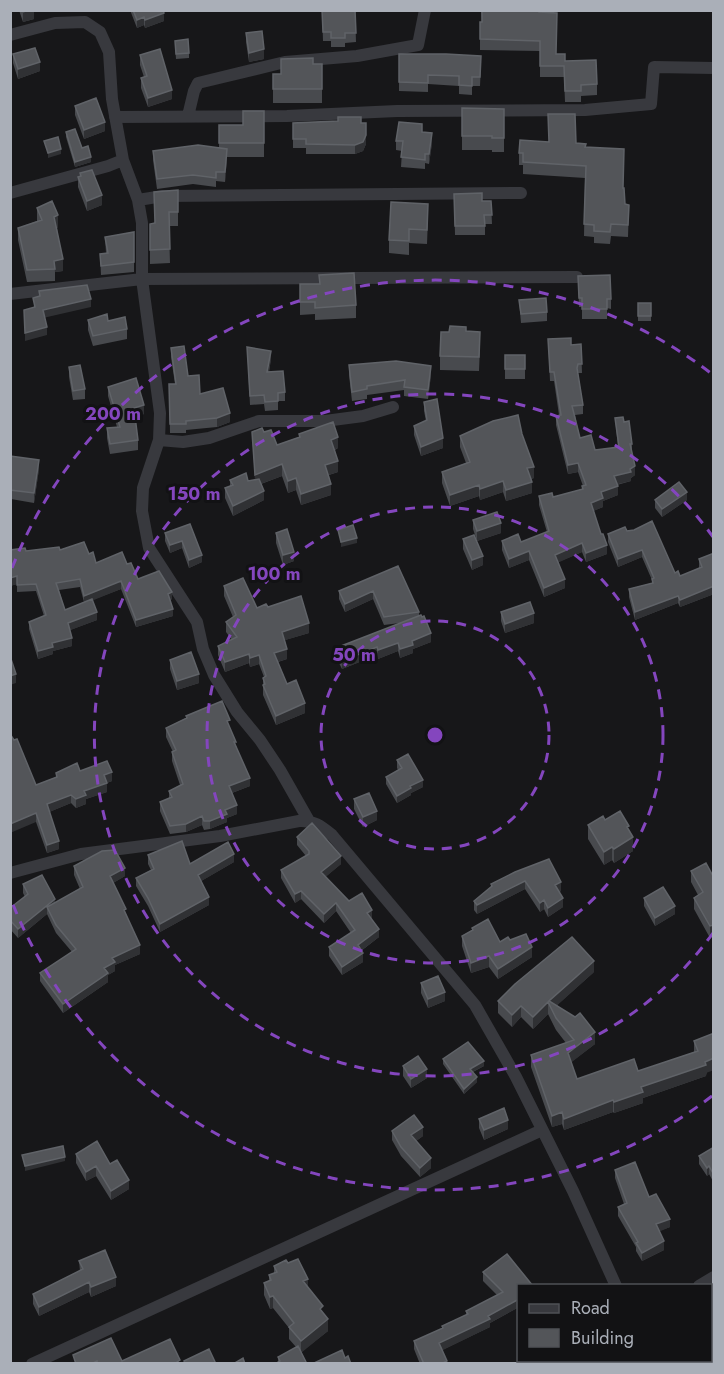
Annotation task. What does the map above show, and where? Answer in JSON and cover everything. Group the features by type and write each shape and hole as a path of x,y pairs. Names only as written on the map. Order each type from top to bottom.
{"street":[{"path":"188,116 198,83 285,63 357,56 418,45 425,10"},
{"path":"10,35 55,23 85,22 99,32 109,52 115,117 123,160 138,200 142,223 142,279 160,413 159,440 142,488 142,511 149,548 197,622 203,649 214,675 237,712 260,740 280,770 309,821"},
{"path":"115,117 596,109 651,104 654,67 714,68"},
{"path":"10,193 123,160"},
{"path":"138,200 163,196 521,194"},
{"path":"10,294 142,279 577,277"},
{"path":"159,440 183,442 209,438 259,421 325,421 363,416 393,407"},
{"path":"10,873 81,854 220,836 309,821 320,825 332,835 475,1005 516,1077 573,1191 615,1284"},
{"path":"32,1364 542,1130"}],"building":[{"path":"133,10 163,10 164,13 145,20 144,17 137,20"},
{"path":"322,10 355,10 356,33 345,33 345,38 331,38 331,32 323,32"},
{"path":"482,10 539,10 539,12 557,13 556,54 565,54 565,61 596,60 597,84 581,85 581,91 565,91 564,66 540,66 540,41 480,39"},
{"path":"262,31 264,49 249,53 246,33"},
{"path":"188,39 189,53 176,54 175,41"},
{"path":"35,48 40,62 18,69 13,54"},
{"path":"160,49 172,90 148,98 141,78 147,76 140,55"},
{"path":"399,54 481,56 480,77 472,77 472,86 459,85 459,76 428,75 428,83 399,82"},
{"path":"313,58 313,64 322,64 322,89 273,89 273,74 281,74 281,59"},
{"path":"96,98 105,122 84,130 75,106"},
{"path":"462,108 504,109 504,138 462,136"},
{"path":"243,111 264,111 264,143 219,143 219,125 243,125"},
{"path":"548,114 575,114 576,143 586,144 585,147 624,149 623,188 625,204 629,205 628,225 611,224 610,232 594,231 594,225 584,224 586,166 523,162 523,153 519,153 520,140 549,142"},
{"path":"338,117 361,117 361,123 366,123 366,135 363,142 355,145 306,144 306,139 293,139 293,123 338,121"},
{"path":"399,122 422,124 422,132 432,133 429,154 425,154 425,160 401,157 403,141 396,141"},
{"path":"75,129 82,148 88,146 91,157 75,162 66,132"},
{"path":"58,137 61,149 48,153 44,141"},
{"path":"198,145 227,149 225,172 216,172 216,178 193,175 157,179 153,151"},
{"path":"92,170 102,195 87,201 78,177 81,176 80,173"},
{"path":"178,190 178,212 169,212 170,249 150,250 150,224 155,223 154,192"},
{"path":"482,193 482,201 491,201 492,215 484,215 485,226 455,226 454,194"},
{"path":"52,201 58,215 54,217 63,259 54,261 55,269 27,270 18,228 42,220 37,208"},
{"path":"391,202 428,204 427,230 409,229 409,241 389,240"},
{"path":"134,232 134,262 101,266 100,254 108,253 105,237"},
{"path":"354,273 356,305 315,308 315,302 300,302 300,284 320,284 319,275"},
{"path":"610,275 611,299 607,299 607,309 582,309 578,276"},
{"path":"87,285 91,299 43,310 47,327 25,333 24,310 35,307 33,298 40,296 39,291"},
{"path":"546,298 547,312 521,314 519,300"},
{"path":"638,303 651,303 651,316 638,316"},
{"path":"107,314 108,321 125,317 127,329 93,336 88,320"},
{"path":"450,326 466,327 466,331 480,332 479,357 440,356 441,332 449,332"},
{"path":"571,338 571,345 581,344 582,364 578,364 577,368 583,405 572,406 580,438 591,435 595,450 619,447 615,418 623,417 624,422 629,421 632,444 630,444 635,466 630,469 631,472 614,476 618,486 601,492 603,498 591,503 607,545 586,553 582,543 555,555 565,579 544,588 529,551 509,559 502,541 518,534 521,542 549,531 539,496 552,493 553,497 583,489 582,486 586,485 578,463 568,465 556,416 561,415 554,372 550,372 548,339"},
{"path":"184,346 188,376 199,375 200,394 223,388 230,413 217,418 186,421 186,424 170,424 169,384 176,384 171,348"},
{"path":"247,347 271,351 267,372 283,371 285,392 278,393 278,401 265,402 264,395 250,396"},
{"path":"505,355 525,355 525,369 505,369"},
{"path":"396,361 431,366 428,390 404,387 405,380 367,386 367,389 352,392 349,365"},
{"path":"80,365 85,389 73,391 69,367"},
{"path":"136,378 144,405 134,408 138,440 110,444 107,428 120,427 108,387"},
{"path":"437,399 443,438 421,447 414,426 427,420 424,402"},
{"path":"518,415 534,467 527,468 532,482 506,490 503,481 480,489 479,485 450,495 442,472 470,462 460,436 493,421"},
{"path":"333,422 338,437 331,440 338,461 325,465 331,484 301,494 296,478 288,481 282,464 255,475 252,432 262,428 264,432 271,430 277,445 300,437 299,434"},
{"path":"10,456 39,460 34,493 10,490"},
{"path":"246,473 248,481 259,479 264,491 233,506 225,488 233,485 230,480"},
{"path":"679,482 687,492 662,509 655,500"},
{"path":"497,512 501,523 477,531 473,520"},
{"path":"652,521 675,573 678,571 680,576 702,567 699,559 714,553 714,586 680,600 678,596 635,612 629,589 653,583 654,578 642,550 618,559 608,534 625,527 627,531 634,530"},
{"path":"190,524 202,555 189,560 182,541 170,545 165,533"},
{"path":"353,525 357,538 341,542 338,530"},
{"path":"287,529 294,552 283,555 276,533"},
{"path":"474,535 483,556 472,560 463,539"},
{"path":"84,542 89,554 93,552 96,563 122,552 127,564 131,563 138,579 159,571 172,592 168,594 173,609 136,620 121,581 84,596 80,579 56,583 65,610 92,599 97,612 68,623 72,638 52,643 53,647 38,651 29,622 46,615 36,584 17,585 17,576 10,578 10,550 25,548 26,551 59,547 60,550"},
{"path":"398,566 419,612 384,617 373,591 345,604 339,591"},
{"path":"243,578 257,608 266,604 268,607 301,596 309,623 282,632 287,649 274,653 287,684 296,680 305,703 276,716 263,685 265,684 263,678 266,676 259,655 250,658 249,654 225,662 218,646 237,637 226,622 236,615 224,586"},
{"path":"530,602 534,613 505,624 501,612"},
{"path":"421,615 424,616 431,633 412,641 413,645 400,649 398,643 378,650 377,647 342,661 336,648"},
{"path":"191,652 199,674 177,681 170,660"},
{"path":"10,656 16,674 10,676"},
{"path":"222,701 230,720 227,721 236,742 234,742 250,778 229,786 237,805 225,810 227,814 210,821 204,821 202,816 186,824 170,826 160,802 172,797 169,791 183,784 172,752 176,750 166,728 187,718 186,716"},
{"path":"10,734 14,740 17,739 36,785 57,777 56,773 77,763 80,771 107,761 112,772 104,775 107,783 84,791 86,795 76,799 71,795 47,804 59,841 47,845 36,813 10,824"},
{"path":"408,754 423,780 397,796 386,777 402,768 397,760"},
{"path":"369,793 377,811 363,817 354,799"},
{"path":"620,811 633,837 614,849 612,847 604,852 588,825 603,816 605,820"},
{"path":"312,823 341,856 321,872 349,901 362,893 372,910 367,913 379,929 358,945 363,953 342,967 329,947 355,930 336,903 324,914 301,891 295,894 281,870 309,854 297,837"},
{"path":"182,841 190,864 228,842 234,854 198,875 209,897 160,924 136,878 154,869 148,855"},
{"path":"115,850 125,868 110,876 140,945 112,958 115,962 104,968 108,973 63,1004 40,973 76,949 56,925 47,907 83,887 74,866 102,851"},
{"path":"549,859 561,882 555,885 563,898 548,908 544,900 540,903 525,881 477,905 474,901 492,886 491,884"},
{"path":"706,863 714,878 714,925 710,926 694,898 703,892 691,871"},
{"path":"42,875 55,899 18,929 10,920 10,908 28,894 23,884"},
{"path":"663,887 675,906 655,918 644,898"},
{"path":"488,919 500,942 508,937 510,940 526,934 532,947 498,969 489,956 471,963 462,936"},
{"path":"572,937 594,961 549,1001 575,1017 580,1013 595,1032 568,1053 577,1079 634,1059 638,1071 698,1051 694,1041 714,1033 714,1058 705,1062 706,1065 641,1087 643,1092 614,1102 613,1100 564,1119 562,1112 552,1116 531,1055 574,1040 556,1018 548,1002 533,1017 521,1006 512,1015 498,1001"},
{"path":"438,976 445,992 428,999 421,983"},
{"path":"468,1042 484,1061 470,1069 477,1077 464,1089 443,1059"},
{"path":"418,1056 427,1069 411,1079 403,1066"},
{"path":"504,1108 508,1120 484,1130 479,1119"},
{"path":"414,1115 423,1127 411,1135 431,1158 420,1168 401,1147 392,1131"},
{"path":"97,1141 110,1164 117,1160 129,1180 111,1191 96,1166 86,1172 76,1154"},
{"path":"63,1146 65,1157 25,1166 22,1155"},
{"path":"714,1147 714,1175 699,1156"},
{"path":"635,1162 649,1197 656,1194 670,1219 656,1224 664,1241 642,1253 618,1207 627,1203 615,1170"},
{"path":"105,1250 116,1277 91,1287 89,1282 39,1307 33,1294 83,1269 79,1261"},
{"path":"507,1254 531,1284 517,1284 517,1300 488,1316 490,1319 439,1343 447,1361 441,1364 424,1364 414,1341 443,1328 442,1326 468,1314 466,1311 503,1292 483,1272"},
{"path":"298,1259 308,1279 303,1281 323,1306 320,1309 328,1319 301,1341 289,1327 294,1323 273,1296 270,1297 264,1283 271,1280 269,1275 277,1272 274,1266 286,1260 288,1263"},
{"path":"111,1338 122,1361 170,1339 180,1360 174,1364 98,1364 97,1361 91,1364 76,1364 73,1355"},
{"path":"298,1346 307,1364 275,1364 280,1361 278,1357"},
{"path":"209,1349 216,1364 185,1364 184,1361"},
{"path":"342,1350 345,1358 348,1356 351,1364 312,1364"},
{"path":"243,1358 245,1364 233,1364"},
{"path":"547,1362 582,1362 579,1364 548,1364"},
{"path":"597,1362 621,1362 619,1364 598,1364"}]}
